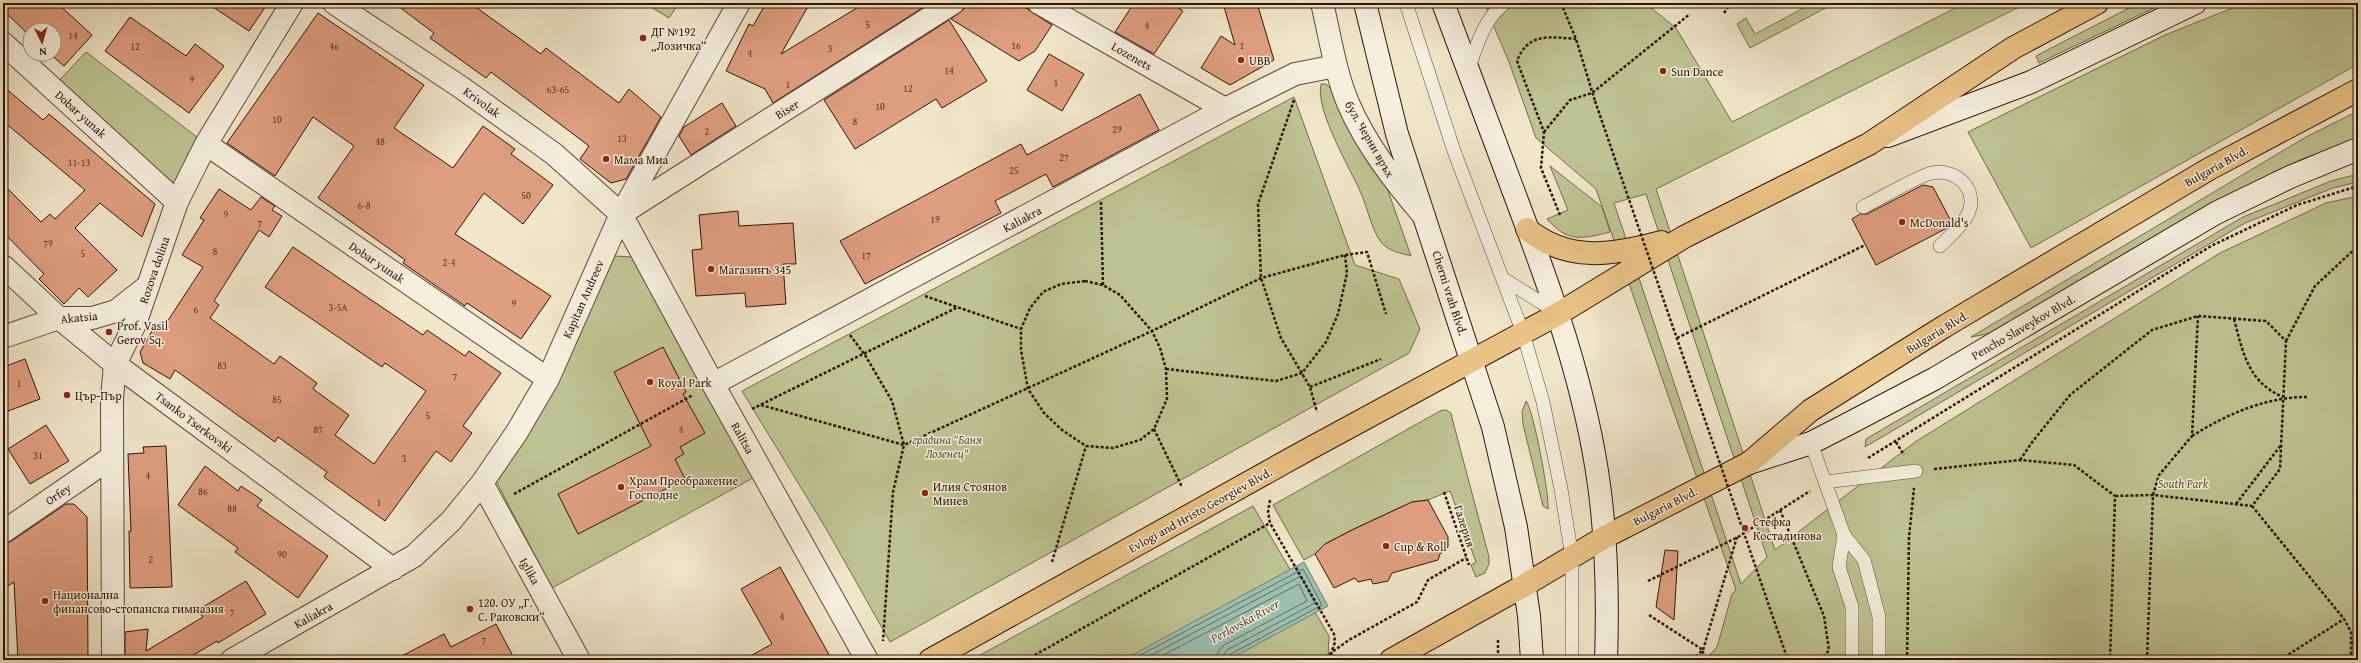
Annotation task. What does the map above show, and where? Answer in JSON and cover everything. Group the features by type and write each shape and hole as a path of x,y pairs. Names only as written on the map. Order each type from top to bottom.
{"main road":[{"path":"1471,360 1558,314 1684,237 1869,144 2013,48 2097,3"},
{"name":"Bulgaria Blvd.","path":"1525,585 1605,537 1749,463 1811,410 1945,326 2209,169 2358,90"},
{"path":"1527,229 1542,241 1558,248 1592,253 1626,251 1684,237"},
{"name":"Evlogi and Hristo Georgiev Blvd.","path":"930,660 1471,360"},
{"path":"1391,660 1525,585"}],"street":[{"name":"Rozova dolina","path":"113,660 112,457 115,364 135,324 178,202 206,144 292,3"},
{"name":"Krivolak","path":"334,3 462,88 548,150 621,214"},
{"name":"Kapitan Andreev","path":"393,569 431,542 451,521 482,483 517,432 548,379 621,214 739,3"},
{"name":"Biser","path":"621,214 953,3"},
{"name":"Lozenets","path":"1039,3 1225,109"},
{"name":"бул. Черни връх","path":"1322,3 1336,66 1348,103 1388,173 1426,219"},
{"name":"Cherni vrah Blvd.","path":"1365,3 1397,134 1493,427 1516,527 1525,585 1532,660"},
{"path":"1443,3 1558,314 1587,418 1599,484 1605,537 1607,622 1606,660"},
{"path":"1869,144 2031,82 2195,3"},
{"name":"Dobar yunak","path":"3,43 178,202"},
{"name":"Kaliakra","path":"713,384 897,287 1225,109 1295,74 1336,66"},
{"name":"Dobar yunak","path":"206,144 548,379"},
{"name":"Pencho Slaveykov Blvd.","path":"1749,463 1811,443 1934,379 2216,212 2290,177 2358,149"},
{"name":"Pencho Slaveykov Blvd.","path":"2290,177 2358,162"},
{"name":"Ralitsa","path":"621,214 732,420 867,660"},
{"name":"Tsanko Tserkovski","path":"3,266 59,318 115,364 393,569"},
{"name":"Akatsia","path":"3,337 59,318 92,318 116,310 148,286"},
{"name":"Orfey","path":"3,532 112,457"},
{"name":"Iglika","path":"482,483 579,660"},
{"name":"Kaliakra","path":"232,660 393,569"}],"lane":[{"path":"1406,3 1454,151 1523,333 1544,409 1561,489 1572,557 1572,660"},
{"path":"1468,71 1484,29 1499,7 1505,3"},
{"path":"1863,207 1930,173 1944,172 1955,174 1970,191 1972,202 1967,216 1940,246"},
{"path":"1502,278 1558,314"},
{"path":"1811,443 1844,535 1864,560 1879,617 1879,653"},
{"path":"1825,482 1916,471"},
{"path":"1844,535 1839,567 1852,607 1852,652"}],"path":[{"path":"1561,3 1576,39 1595,101 1788,660"},
{"path":"1724,14 1731,3"},
{"path":"1544,132 1554,117 1570,100 1592,92 1690,14"},
{"path":"1560,215 1541,168 1544,132 1517,60 1522,48 1527,43 1547,38 1576,39"},
{"path":"1295,96 1258,204 1261,278 1281,338 1310,387 1318,412"},
{"path":"1101,176 1103,285"},
{"path":"1907,660 1909,537 1916,471 1896,442 2212,246 2296,206 2358,186"},
{"path":"1677,338 1865,245"},
{"path":"2252,506 2280,470 2286,341 2315,286 2358,246"},
{"path":"761,405 904,446 1152,331 1261,278 1345,255 1367,252 1386,314"},
{"path":"1166,369 1276,381 1302,373 1326,342 1338,314 1347,273 1345,255"},
{"path":"1085,281 1103,285 1120,295 1152,331 1160,348 1166,369 1167,399 1154,429 1140,440 1113,448 1086,446 1062,430 1044,414 1028,389 1021,350 1021,329 1030,308 1044,292 1061,284 1085,281"},
{"path":"897,287 1021,329"},
{"path":"732,420 865,355 958,307"},
{"path":"2020,460 2032,441 2076,390 2152,330 2198,316 2266,321 2286,341"},
{"path":"2192,436 2198,316"},
{"path":"837,319 865,355 892,401 904,446 893,492 883,643"},
{"path":"2234,319 2244,354 2257,379 2268,391 2283,397"},
{"path":"1310,387 1381,359"},
{"path":"521,490 713,384"},
{"path":"2147,660 2153,495 2159,476 2192,436 2232,414 2283,397 2307,397"},
{"path":"1154,429 1182,487"},
{"path":"2236,504 2281,445"},
{"path":"1052,562 1086,446"},
{"path":"1916,471 2020,460 2074,465 2115,496 2153,495 2252,506 2344,619 2352,632 2351,660"},
{"name":"Галерия","path":"1444,492 1469,565"},
{"path":"2110,660 2115,496"},
{"path":"1270,500 1268,512 1270,523 1334,634 1335,642 1330,654"},
{"path":"1780,510 1824,616 1829,650 1822,660"},
{"path":"1026,660 1270,523"},
{"path":"1648,581 1738,537 1703,650 1703,660"},
{"path":"1321,660 1349,640 1417,602 1428,580 1466,558"},
{"path":"1650,615 1703,650"},
{"path":"2280,660 2344,619"},
{"path":"1498,640 1498,660"},
{"path":"2351,642 2358,645"},
{"path":"1692,660 1703,650"},
{"path":"1330,654 1344,660"}],"green space":[{"path":"644,3 679,3 669,18"},
{"name":"South Park","path":"1484,3 1645,3 1676,28 1732,122 1965,3 2027,3 1656,189 1775,550 1915,442 2220,253 2326,203 2358,196 2358,660 1705,660 1717,647 1732,594 1736,590 1596,189 1536,138 1509,62","holes":["1646,194 1767,557 1741,584 1614,203"]},
{"path":"1813,3 1835,3 1750,48 1737,24 1746,18 1755,34"},
{"path":"2139,3 2164,3 2039,63 2036,56"},
{"path":"2245,3 2358,3 2358,64 2031,248 1968,132 2165,35"},
{"path":"86,52 206,144 177,202 52,88"},
{"path":"1321,84 1326,84 1331,89 1346,125 1387,188 1411,256 1391,250 1381,242 1378,237 1372,225 1360,191 1328,123 1323,108"},
{"name":"градина \"Баня Лозенец\"","path":"1294,97 1355,265 1399,279 1420,329 1409,353 890,642 828,532 742,391"},
{"path":"2358,111 2358,141 2307,157 2274,172 2017,321 1992,333 1971,337 2306,137"},
{"path":"1550,166 1602,207 1610,232 1583,237 1569,236 1555,227 1547,219 1568,210"},
{"path":"2358,174 2358,182 2333,188 2245,223 1865,447 1866,439 2243,217 2331,181"},
{"path":"613,256 634,257 701,384 753,478 552,588 495,479"},
{"path":"1526,401 1533,419 1546,488 1548,509 1543,506 1523,424 1522,412"},
{"path":"1446,410 1451,413 1489,557 1489,564 1485,573 1476,577 1471,565 1476,562 1450,491 1428,500 1412,502 1354,529 1325,544 1315,554 1304,560 1273,505 1440,411"},
{"path":"1253,506 1329,636 1328,660 971,660"}],"water":[{"name":"Perlovska River","path":"1304,562 1328,606 1228,660 1123,660"}],"building":[{"path":"3,3 57,3 92,35 64,66 59,62 62,62 62,22 22,22 22,28 3,10"},
{"path":"207,3 268,3 249,31"},
{"path":"394,3 470,3 541,54 546,48 619,103 629,89 661,117 626,179 611,183 580,159 589,146 491,72 486,78 430,38 434,33"},
{"path":"766,3 810,3 781,54 865,3 930,3 773,103 765,89 726,71 749,24 753,26"},
{"path":"965,3 1018,3 1052,25 1035,51 1019,61 951,19 964,9"},
{"path":"1134,3 1171,3 1183,11 1154,54 1115,32"},
{"path":"1223,3 1257,3 1274,60 1230,85 1201,68 1221,36 1235,45"},
{"path":"318,13 424,85 394,128 453,168 483,126 515,149 511,154 553,185 523,224 484,193 455,234 551,296 521,339 467,303 465,306 403,263 405,260 318,198 354,146 313,117 275,176 227,143"},
{"path":"130,17 186,56 195,44 224,66 189,113 105,51"},
{"path":"949,20 987,81 942,108 936,99 855,149 824,100"},
{"path":"1049,54 1084,74 1062,111 1027,90"},
{"path":"3,86 43,120 49,114 155,204 142,237 100,203 75,228 117,270 88,297 79,288 64,304 39,279 44,274 3,232 3,184 41,222 50,214 55,219 85,190 3,121"},
{"path":"1140,94 1159,130 1053,187 1046,174 995,201 1001,213 865,284 840,241 1021,144 1027,155"},
{"path":"722,103 736,126 691,155 679,136 684,127"},
{"name":"McDonald's","path":"1923,185 1933,187 1952,223 1947,228 1876,265 1852,219 1860,214 1867,214"},
{"path":"219,189 251,210 261,197 275,206 272,210 282,216 269,237 259,230 214,301 219,305 210,318 274,364 280,356 317,383 313,389 349,415 335,435 374,464 426,391 385,363 382,367 265,287 293,247 423,335 427,330 465,356 469,351 501,373 463,426 472,433 451,462 436,451 385,521 324,477 327,472 278,437 275,442 175,370 170,379 143,363 140,352 156,324 167,322 203,267 182,255 204,220 200,218"},
{"path":"738,211 739,226 793,223 796,264 783,264 786,304 746,307 745,293 696,296 692,250 702,249 699,215"},
{"path":"663,347 686,392 683,394 705,433 680,447 684,454 675,459 685,479 578,534 558,494 651,446 614,372"},
{"path":"25,359 40,399 3,413 3,367"},
{"path":"46,425 69,461 30,484 8,449"},
{"path":"166,446 172,587 130,588 129,531 131,531 128,454 144,453 143,447"},
{"path":"205,466 238,491 241,486 262,500 257,506 328,556 298,598 235,552 238,548 178,505"},
{"name":"Cup & Roll","path":"1428,500 1448,537 1448,547 1440,554 1438,560 1392,573 1388,581 1373,584 1371,579 1358,582 1355,578 1334,588 1315,554 1325,544 1412,502"},
{"name":"Национална финансово-стопанска гимназия","path":"66,504 74,504 87,517 88,660 18,660 14,582 3,589 3,544 10,542"},
{"path":"1665,550 1678,551 1674,620 1656,607"},
{"path":"780,567 832,660 743,660 772,644 741,589"},
{"path":"246,581 266,614 218,643 217,641 185,660 125,660 125,632 148,629 146,651 203,617 198,610"},
{"path":"496,624 515,660 394,660 444,634 451,647"}],"place":[{"name":"ДГ №192 „Лозичка“","path":"643,38"},
{"name":"UBB","path":"1241,60"},
{"name":"Sun Dance","path":"1663,71"},
{"name":"Мама Миа","path":"606,159"},
{"name":"McDonald's","path":"1902,222"},
{"name":"Магазинъ 345","path":"711,269"},
{"name":"Prof. Vasil Gerov Sq.","path":"109,332"},
{"name":"Royal Park","path":"650,382"},
{"name":"Цър-Пър","path":"67,395"},
{"name":"Храм Преображение Господне","path":"621,487"},
{"name":"Илия Стоянов Минев","path":"925,493"},
{"name":"Стефка Костадинова","path":"1745,528"},
{"name":"Cup & Roll","path":"1386,546"},
{"name":"Национална финансово-стопанска гимназия","path":"45,601"},
{"name":"120. ОУ „Г. С. Раковски“","path":"470,609"}]}
